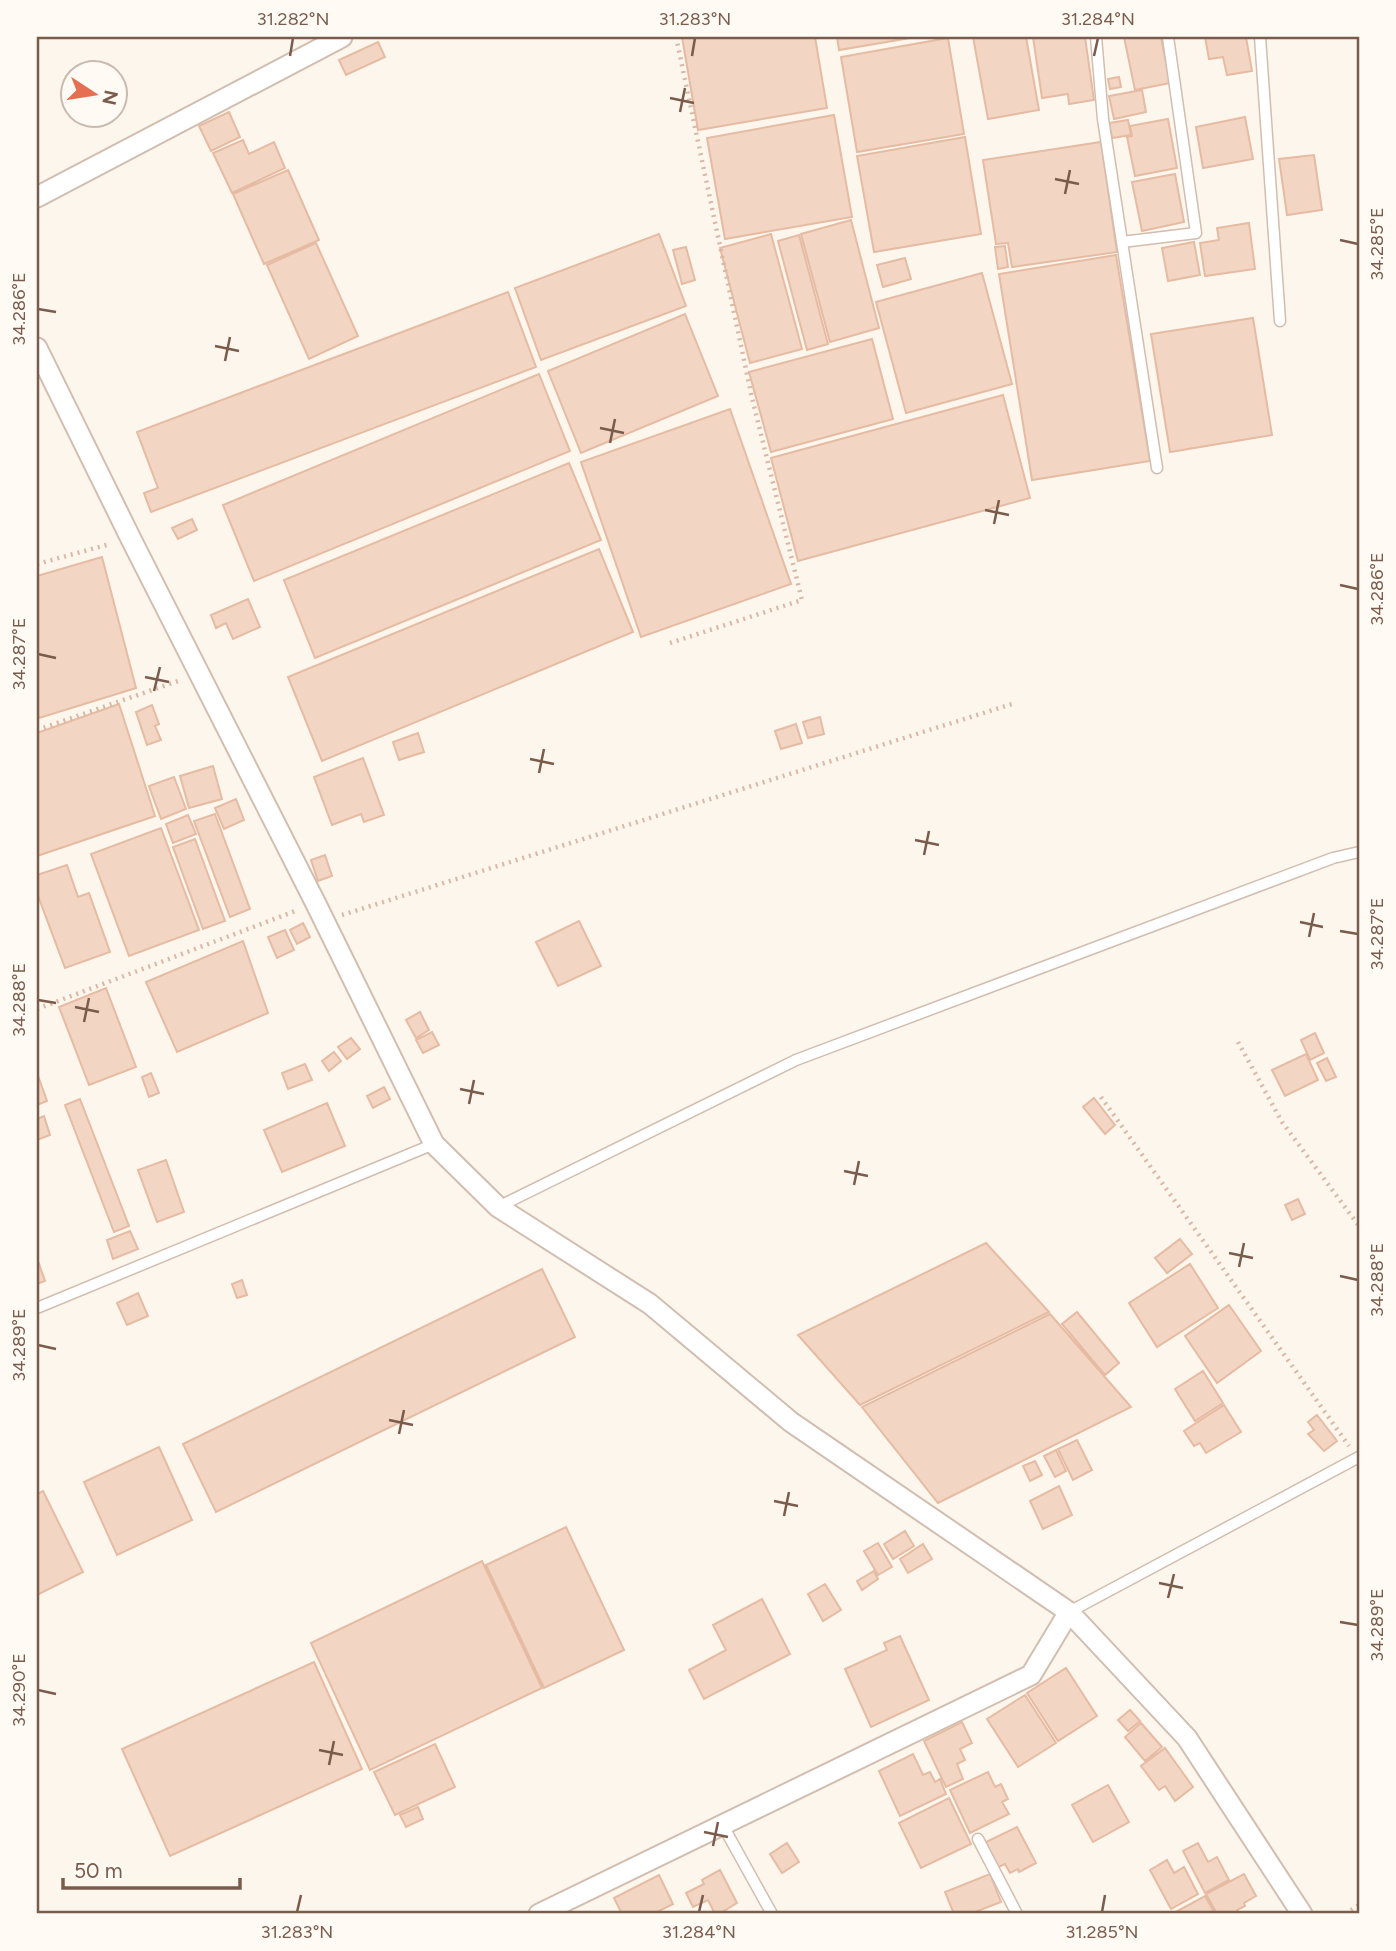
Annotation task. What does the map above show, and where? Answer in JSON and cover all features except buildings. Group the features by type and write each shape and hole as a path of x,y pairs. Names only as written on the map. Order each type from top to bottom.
{"street":[{"path":"37,197 342,37"},
{"path":"37,348 434,1144 498,1207 650,1304 791,1422 1069,1612 1187,1738 1302,1914"},
{"path":"539,1914 1031,1675 1069,1612"}],"lane":[{"path":"1096,37 1104,119 1157,468"},
{"path":"1122,242 1196,233 1168,37"},
{"path":"1260,37 1280,321"},
{"path":"498,1207 796,1060 1333,858 1359,852"},
{"path":"37,1308 434,1144"},
{"path":"1069,1612 1358,1458"},
{"path":"722,1824 772,1914"},
{"path":"978,1839 1017,1914"}],"path":[{"path":"670,643 802,600 752,398 676,37"},
{"path":"37,564 131,539"},
{"path":"37,730 199,674"},
{"path":"37,1009 316,904 341,915 1012,704"},
{"path":"1238,1042 1282,1122 1359,1226"},
{"path":"1101,1097 1358,1458"},
{"path":"1345,1914 1359,1905"}]}
